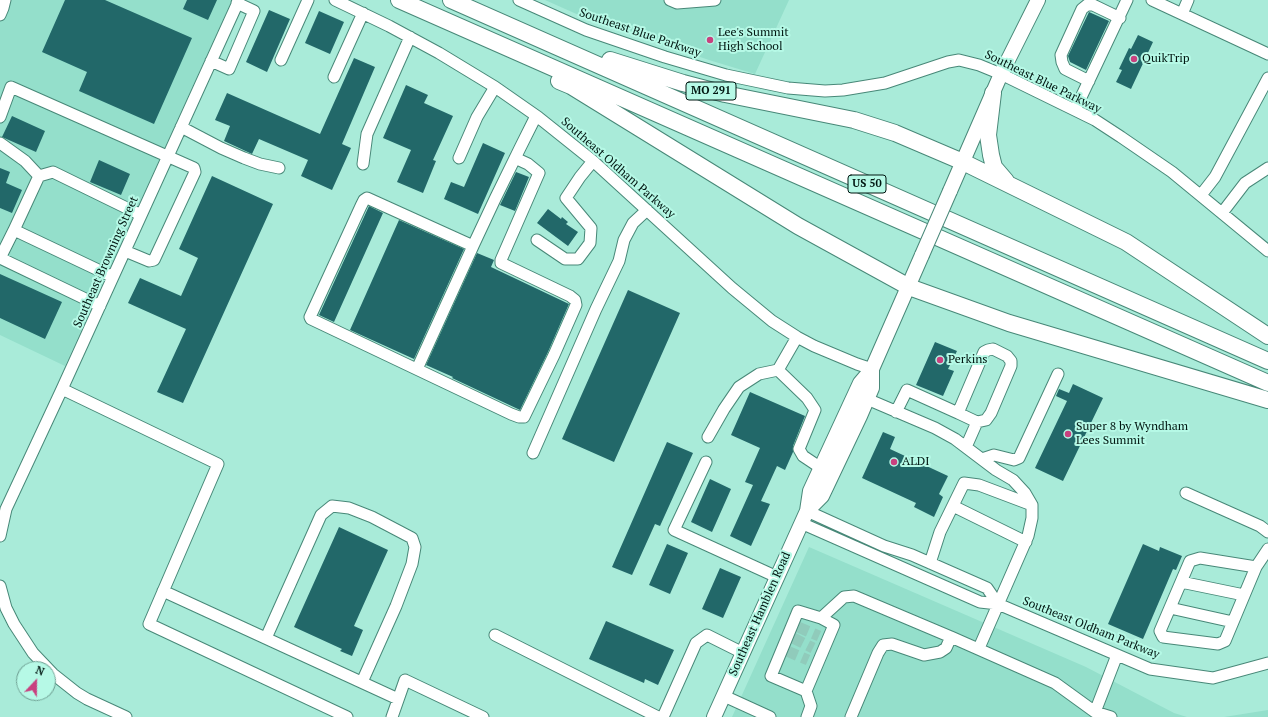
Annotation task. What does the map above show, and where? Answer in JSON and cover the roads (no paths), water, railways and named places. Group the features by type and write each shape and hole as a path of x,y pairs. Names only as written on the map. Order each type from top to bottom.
{"highway":[{"name":"US 50","path":"399,0 1268,383"},
{"name":"US 50","path":"458,3 1268,361"},
{"name":"MO 291","path":"458,3 478,3 579,48 648,72 725,94 854,120 895,133 963,162"},
{"path":"443,19 448,30 570,86 798,226 909,286 1009,323 1268,400"},
{"path":"992,93 988,135 991,155 994,167 1008,184"},
{"path":"963,162 1126,242 1268,336"}],"main road":[{"name":"Southeast Hamblen Road","path":"714,717 804,517 810,492 860,383 872,369 992,93 1038,0"},
{"name":"Southeast Hamblen Road","path":"804,517 822,496 867,399 872,388 872,369"}],"street":[{"path":"0,15 4,8 5,0"},
{"path":"281,60 308,0"},
{"name":"Southeast Oldham Parkway","path":"335,0 410,37 495,87 536,116 593,161 732,288 766,316 797,337 836,356 872,369"},
{"name":"Southeast Blue Parkway","path":"520,0 586,30 664,57 726,74 788,88 825,91 862,88 885,83 948,62 959,60 980,65 1095,120 1148,155 1201,195 1268,251"},
{"path":"675,1 715,0"},
{"path":"1075,110 1120,18 1127,0"},
{"path":"1152,0 1268,54"},
{"path":"1182,14 1188,0"},
{"path":"211,61 229,69 254,10 238,2"},
{"name":"Southeast Browning Street","path":"0,536 6,509 62,390 238,2"},
{"path":"1089,81 1065,69 1061,55 1082,9 1087,5 1094,5 1120,18"},
{"path":"334,77 363,13"},
{"path":"363,164 367,134 410,37"},
{"path":"1201,195 1215,177 1268,78"},
{"path":"0,117 11,87 194,168 195,172 154,260 152,261 125,251"},
{"path":"460,158 477,117 495,87"},
{"path":"417,369 473,246 536,116"},
{"path":"181,127 244,158 260,164 279,168"},
{"path":"0,143 25,160 39,176"},
{"path":"473,246 367,198 361,206 310,317 315,322 519,417 524,417 527,414 576,305 575,300 570,296 501,263 540,173 526,163 515,158"},
{"path":"537,240 565,259 578,259 590,243 591,228 566,198 593,161"},
{"path":"1222,213 1245,183 1268,168"},
{"path":"100,306 0,258 39,176 53,172 141,215"},
{"path":"534,453 593,316 619,261 624,240 633,223 647,210"},
{"path":"14,230 113,277"},
{"path":"708,437 739,387 759,374 778,370 797,337"},
{"path":"896,412 907,390 958,413 978,422 986,420 991,413 1011,366 1011,361 1007,356 993,350 984,352 958,413"},
{"path":"778,370 807,398 814,410 799,449 803,456 821,468"},
{"path":"982,459 994,455 1014,460 1019,458 1058,374"},
{"path":"62,390 218,464 149,624 347,717"},
{"path":"867,399 935,428 955,439 996,470 1013,480 1025,493 1032,505 1032,518 1026,542 979,648"},
{"path":"966,447 978,422"},
{"path":"706,462 674,530 777,577"},
{"path":"930,562 940,532 964,483 980,485 1032,505"},
{"path":"1186,493 1260,526 1268,532"},
{"path":"266,638 321,515 332,506 349,508 372,516 412,538 415,547 412,564 396,606 362,682"},
{"path":"953,506 1026,542"},
{"path":"804,517 930,562 987,588 998,604"},
{"name":"Southeast Oldham Parkway","path":"804,517 980,602 998,604 1150,669 1212,678 1268,663"},
{"path":"1256,567 1200,558 1190,561 1160,631 1163,637 1218,644 1225,641 1256,567 1268,549"},
{"path":"1182,582 1244,595"},
{"path":"0,586 6,608 14,624 34,653 53,674 87,699 126,717"},
{"path":"163,591 398,699"},
{"path":"821,618 844,597 854,596 979,648 1055,683 1095,712 1111,717"},
{"path":"1170,608 1233,622"},
{"path":"806,692 771,676 785,650 795,626 798,611 821,618 834,625 823,638 813,662 806,692 811,706 807,717"},
{"path":"495,635 658,717"},
{"path":"663,717 696,643 707,635 743,653"},
{"path":"850,717 878,653 883,645 892,644 924,655 940,652 946,648 951,637"},
{"path":"1095,712 1117,655"},
{"path":"392,717 405,680 483,717"},
{"path":"724,696 757,714 770,717"}],"tunnel":[{"path":"798,627 819,636"},
{"path":"793,638 813,648"},
{"path":"787,651 808,660"}],"place":[{"name":"Lee's Summit High School","path":"710,40"},
{"name":"QuikTrip","path":"1134,59"},
{"name":"Perkins","path":"940,360"},
{"name":"Super 8 by Wyndham Lees Summit","path":"1068,434"},
{"name":"ALDI","path":"894,462"}]}
